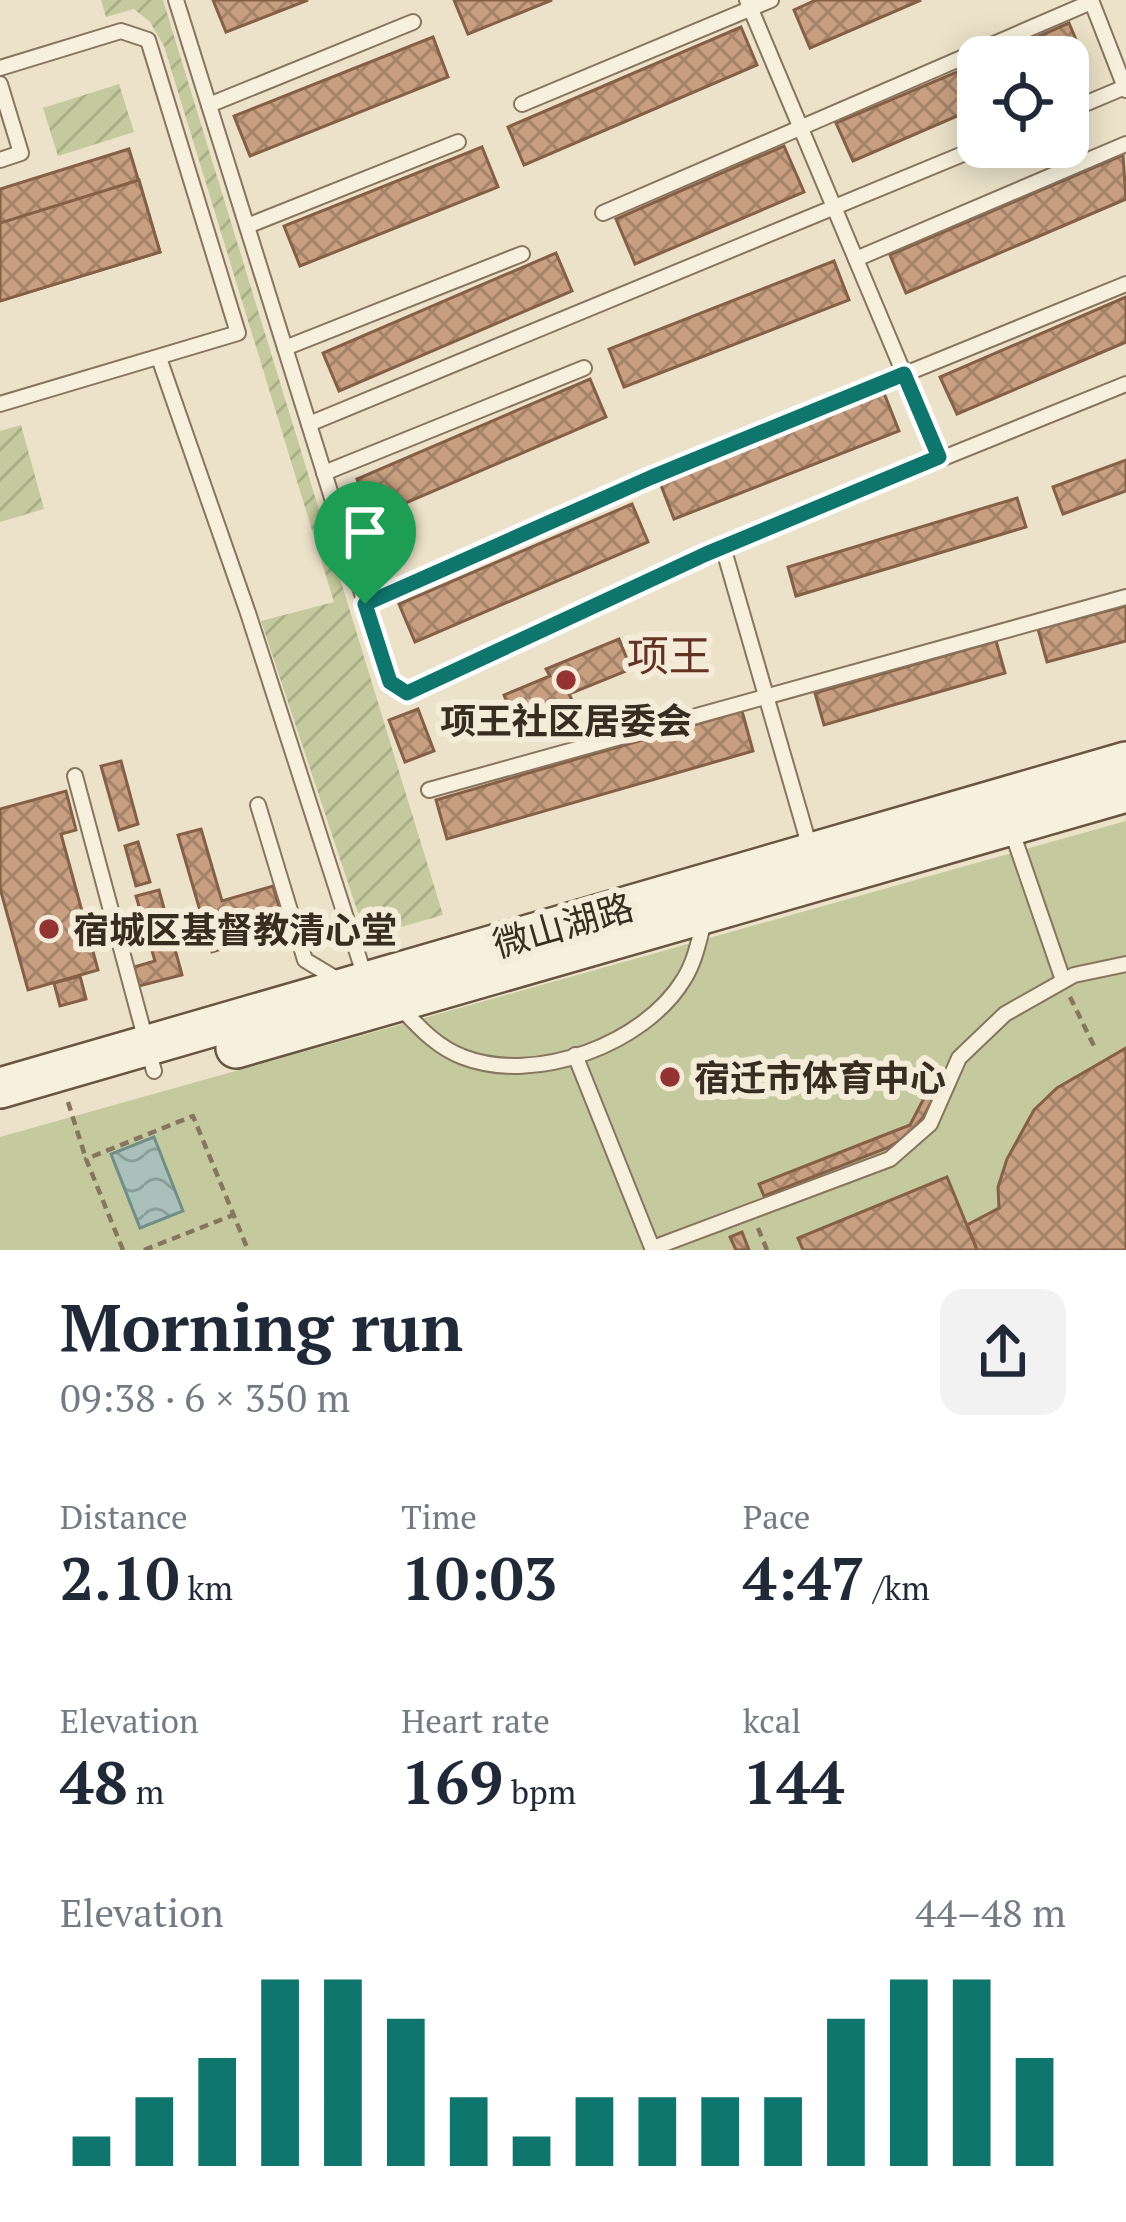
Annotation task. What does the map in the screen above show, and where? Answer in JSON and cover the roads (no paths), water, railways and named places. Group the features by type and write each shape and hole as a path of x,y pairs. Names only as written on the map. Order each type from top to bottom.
{"street":[{"name":"微山湖路","path":"0,1088 150,1058 815,867 1126,762"},
{"name":"微山湖路","path":"372,994 707,913 815,867 1010,826 1126,793"},
{"name":"微山湖路","path":"0,1115 67,1096 150,1058"}],"lane":[{"path":"176,0 390,682 407,693 722,547 1126,384"},
{"path":"522,104 748,4 771,0"},
{"path":"603,213 1091,1 1125,89 1089,103"},
{"path":"748,4 939,457"},
{"path":"209,105 413,22"},
{"path":"0,68 121,31 142,35 154,48 238,333 0,404"},
{"path":"0,84 22,153 0,160"},
{"path":"247,226 458,142"},
{"path":"856,259 1126,144"},
{"path":"309,424 957,157"},
{"path":"285,348 522,254"},
{"path":"365,604 652,477 1126,284"},
{"path":"159,358 372,994"},
{"path":"324,473 584,368"},
{"path":"722,547 815,867"},
{"path":"429,790 1126,597"},
{"path":"75,776 150,1058"},
{"path":"258,805 305,961 372,994 464,1058 486,1064 528,1064 575,1055 636,1027 677,990 693,961 707,913"},
{"path":"1010,826 1063,980"},
{"path":"575,1055 653,1249 890,1159 930,1124 959,1058 1005,1014 1063,980 1126,964"}],"water":[{"path":"154,1137 183,1211 140,1228 111,1154"}],"place":[{"name":"项王社区居委会","path":"566,680"},
{"name":"宿城区基督教清心堂","path":"49,929"},
{"name":"宿迁市体育中心","path":"670,1077"}],"district":[{"name":"项王","path":"669,655"}]}
